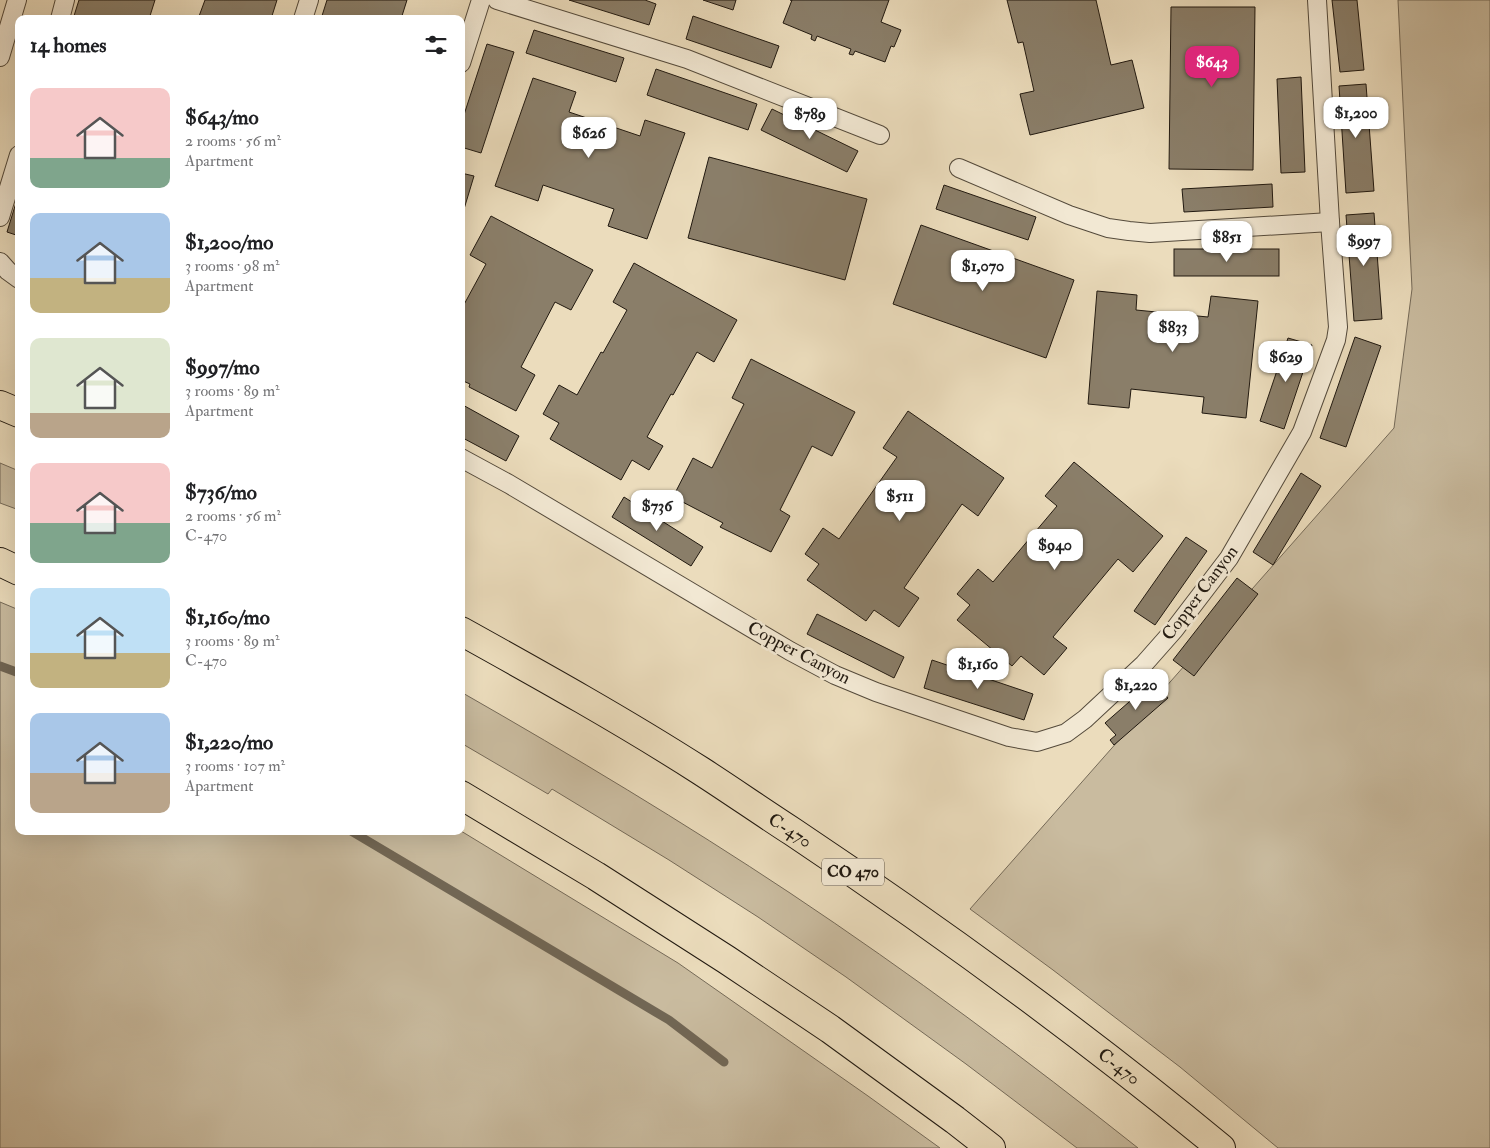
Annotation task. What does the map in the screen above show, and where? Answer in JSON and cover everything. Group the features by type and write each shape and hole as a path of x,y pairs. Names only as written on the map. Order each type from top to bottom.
{"highway":[{"path":"0,405 15,411"},
{"path":"0,562 15,568"},
{"name":"C-470","path":"465,633 582,698 701,771 896,901 1114,1062 1221,1148"},
{"path":"465,798 588,872 727,960 835,1033 992,1148"}],"lane":[{"path":"0,58 17,0"},
{"path":"61,15 65,0"},
{"path":"304,15 309,0"},
{"path":"465,50 481,0"},
{"path":"497,0 687,59 880,135"},
{"name":"Copper Canyon","path":"465,460 517,488 790,652 835,675 876,692 1010,736 1036,742 1066,733 1085,719 1144,664 1174,630 1229,558 1302,432 1332,353 1338,327 1317,0"},
{"path":"0,217 15,168"},
{"path":"959,168 1069,214 1108,228 1150,233 1330,222"},
{"path":"0,262 15,276"}],"shaded area":[{"path":"1398,0 1490,0 1490,1148 1278,1148 1180,1067 970,909 1394,428 1412,289"},
{"path":"0,463 15,469 15,509 0,503"},
{"path":"0,602 15,608 15,835 465,835 465,833 678,963 940,1148 0,1148"},
{"path":"465,694 627,790 790,893 967,1017 1138,1148 1077,1148 846,977 758,917 552,789 548,794 465,745"}],"building":[{"path":"79,0 155,0 150,15 74,15"},
{"path":"205,0 277,0 272,15 199,15"},
{"path":"327,0 407,0 402,15 322,15"},
{"path":"569,0 645,0 656,4 649,25"},
{"path":"703,0 736,0 733,10"},
{"path":"792,0 889,0 881,22 901,30 894,47 891,46 885,62 855,51 853,55 849,54 851,49 817,36 815,41 811,39 812,35 783,23"},
{"path":"1007,0 1096,0 1111,65 1132,60 1144,108 1030,135 1020,94 1034,91 1023,42 1018,43"},
{"path":"1332,0 1357,0 1364,70 1340,72"},
{"path":"1171,7 1255,7 1253,170 1169,169"},
{"path":"693,16 779,46 771,68 686,39"},
{"path":"534,30 624,58 616,82 526,53"},
{"path":"487,44 514,52 481,153 465,148 465,112"},
{"path":"656,69 757,104 748,130 647,95"},
{"path":"1301,77 1305,172 1281,173 1277,79"},
{"path":"533,78 576,92 569,112 640,136 645,120 685,133 647,239 608,226 614,209 543,185 538,201 495,186"},
{"path":"1366,84 1374,191 1346,193 1339,86"},
{"path":"772,109 858,151 847,172 761,130"},
{"path":"709,157 867,199 845,280 688,238"},
{"path":"465,174 474,176 465,206"},
{"path":"1272,184 1273,207 1184,212 1182,189"},
{"path":"944,185 1036,217 1028,240 936,209"},
{"path":"15,206 15,235 7,232"},
{"path":"1374,213 1382,319 1354,321 1346,215"},
{"path":"491,216 593,270 571,310 555,302 521,367 535,375 516,411 469,387 470,384 465,382 465,303 486,264 470,255"},
{"path":"921,225 1074,280 1046,358 893,304"},
{"path":"1174,249 1279,249 1279,276 1174,276"},
{"path":"634,263 737,320 714,362 697,352 673,395 671,394 647,437 663,446 649,470 632,460 621,480 550,439 559,423 543,414 559,385 577,395 601,352 603,353 627,310 613,302"},
{"path":"1097,291 1137,295 1136,310 1208,317 1211,296 1258,301 1246,418 1202,413 1204,397 1131,389 1129,408 1088,404"},
{"path":"1355,337 1381,346 1346,447 1320,438"},
{"path":"1288,338 1312,345 1284,429 1260,421"},
{"path":"751,359 855,412 832,456 812,446 780,510 790,516 771,552 720,527 723,523 673,497 693,458 712,468 744,404 732,398"},
{"path":"465,406 519,436 506,461 465,439"},
{"path":"908,411 1004,478 978,516 962,504 904,588 919,598 899,627 874,610 866,621 807,580 819,564 805,554 823,528 839,539 897,457 883,448"},
{"path":"1074,462 1163,536 1133,572 1118,559 1053,637 1067,648 1044,675 1021,656 1012,666 957,620 970,605 957,594 978,569 993,582 1057,506 1045,496"},
{"path":"1301,473 1321,486 1273,565 1253,552"},
{"path":"624,497 703,547 691,566 612,517"},
{"path":"1186,537 1207,551 1155,625 1134,611"},
{"path":"1237,578 1258,594 1194,676 1173,660"},
{"path":"817,614 904,657 894,678 807,634"},
{"path":"932,660 1033,694 1024,720 924,688"},
{"path":"1153,681 1168,698 1114,745 1110,740 1116,735 1105,723"}],"waterway":[{"path":"0,666 15,672"},
{"path":"358,835 669,1020 724,1062"}]}
